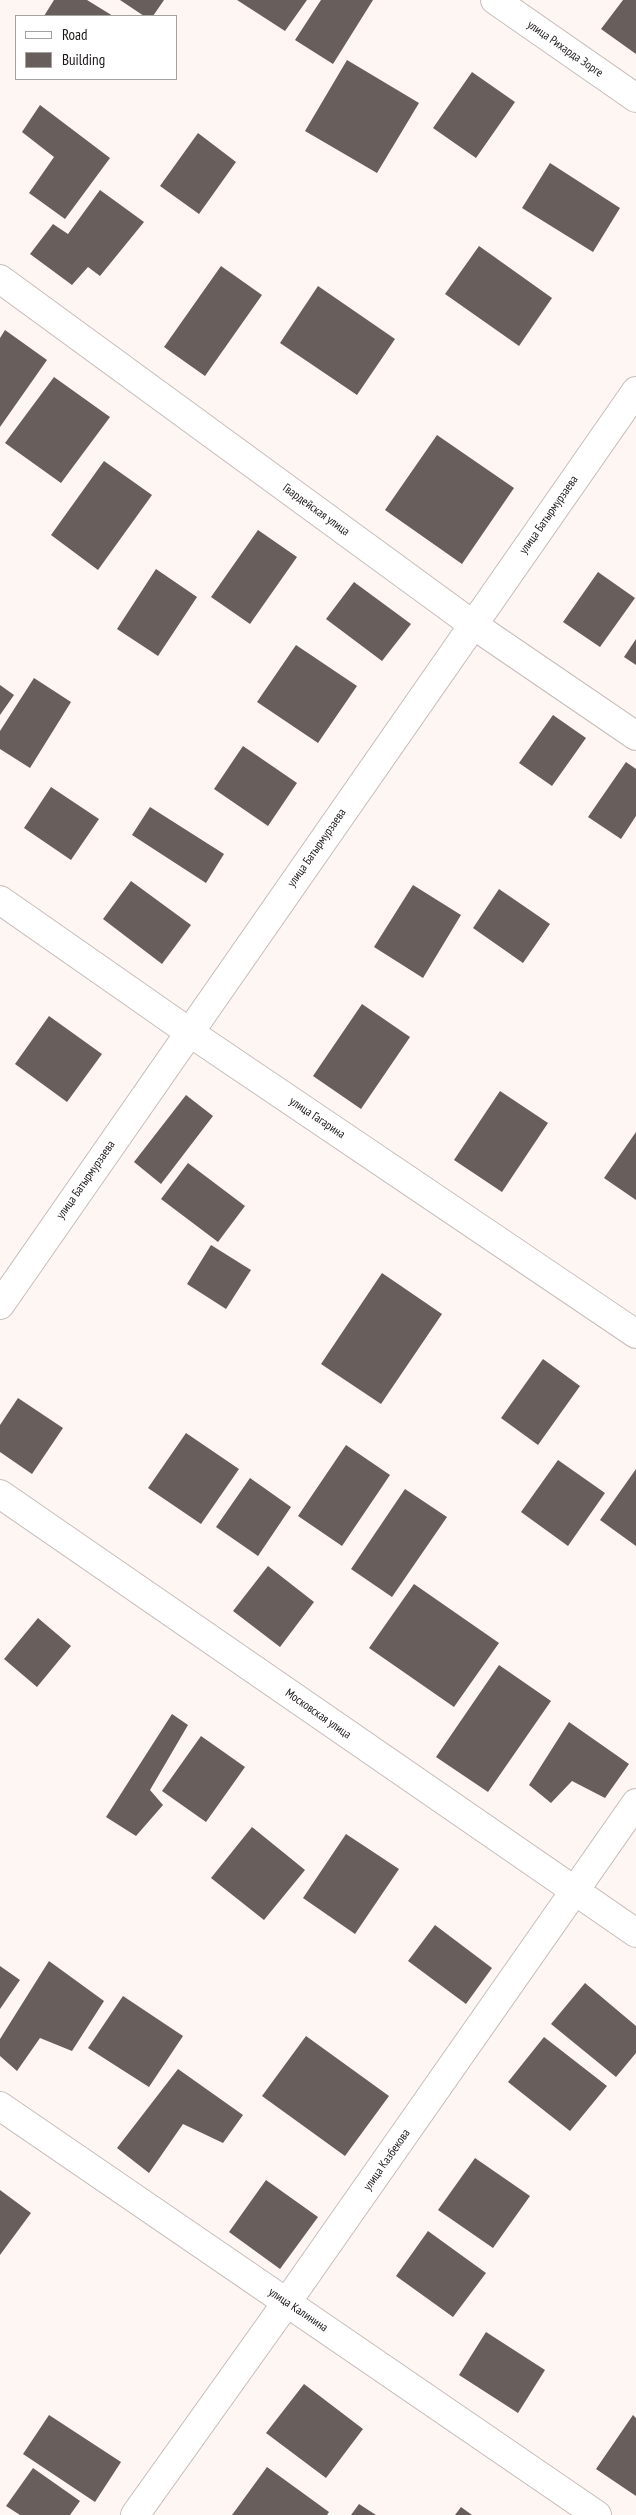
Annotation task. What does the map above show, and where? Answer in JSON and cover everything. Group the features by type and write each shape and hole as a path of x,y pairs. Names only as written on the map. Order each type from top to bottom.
{"street":[{"name":"улица Рихарда Зорге","path":"495,0 636,98"},
{"name":"Гвардейская улица","path":"0,280 472,624 636,736"},
{"name":"улица Батырмурзаева","path":"0,1305 472,624 636,391"},
{"name":"улица Гагарина","path":"0,900 189,1032 636,1334"},
{"name":"Московская улица","path":"0,1494 636,1933"},
{"name":"улица Казбекова","path":"135,2515 287,2302 636,1803"},
{"name":"улица Калинина","path":"0,2106 597,2515"}],"building":[{"path":"54,0 87,0 111,15 45,15"},
{"path":"120,0 164,0 154,15 142,15"},
{"path":"237,0 307,0 285,31"},
{"path":"321,0 373,0 333,64 295,40"},
{"path":"623,0 636,0 636,54 601,29"},
{"path":"347,60 419,103 377,173 305,131"},
{"path":"472,72 515,102 476,158 433,128"},
{"path":"40,105 110,158 65,219 29,193 54,157 22,132"},
{"path":"198,133 236,162 199,214 160,186"},
{"path":"550,163 620,208 593,252 522,208"},
{"path":"100,190 144,222 100,276 88,267 72,285 30,254 53,224 68,234"},
{"path":"479,246 552,298 519,346 445,294"},
{"path":"221,266 262,295 205,376 164,347"},
{"path":"318,286 395,339 357,395 280,343"},
{"path":"5,330 47,360 0,427 0,338"},
{"path":"54,377 110,417 61,483 5,443"},
{"path":"437,435 514,488 462,564 385,510"},
{"path":"104,461 152,495 98,570 51,535"},
{"path":"258,530 297,557 250,624 211,597"},
{"path":"156,569 197,597 158,656 117,629"},
{"path":"598,572 635,598 600,647 563,622"},
{"path":"354,582 411,624 382,661 326,619"},
{"path":"636,639 636,665 624,657"},
{"path":"296,645 357,686 318,743 257,702"},
{"path":"34,678 71,702 30,768 0,749 0,731"},
{"path":"0,685 14,695 0,715"},
{"path":"553,715 586,738 552,786 519,763"},
{"path":"243,746 297,783 268,826 214,789"},
{"path":"626,762 636,769 636,816 621,839 588,817"},
{"path":"51,787 99,819 71,860 24,828"},
{"path":"150,807 224,854 206,883 132,835"},
{"path":"131,881 191,925 162,964 103,919"},
{"path":"413,885 461,915 423,978 374,947"},
{"path":"499,889 550,924 523,963 473,928"},
{"path":"362,1004 410,1037 361,1109 313,1076"},
{"path":"49,1016 102,1054 67,1102 15,1064"},
{"path":"500,1091 548,1123 502,1192 454,1160"},
{"path":"186,1095 213,1116 161,1184 134,1162"},
{"path":"636,1132 636,1200 604,1178"},
{"path":"188,1163 245,1206 218,1242 161,1199"},
{"path":"211,1245 251,1270 226,1309 187,1284"},
{"path":"382,1273 442,1314 381,1404 321,1364"},
{"path":"543,1359 580,1386 538,1445 501,1418"},
{"path":"18,1398 63,1428 32,1474 0,1452 0,1425"},
{"path":"186,1433 239,1469 201,1524 148,1488"},
{"path":"346,1445 390,1475 342,1546 298,1516"},
{"path":"558,1460 605,1493 568,1546 521,1512"},
{"path":"636,1469 636,1546 600,1520"},
{"path":"250,1478 291,1507 258,1556 216,1527"},
{"path":"405,1489 447,1517 392,1597 351,1569"},
{"path":"268,1566 314,1602 280,1647 233,1611"},
{"path":"414,1584 499,1643 454,1707 369,1648"},
{"path":"38,1618 71,1646 37,1687 4,1659"},
{"path":"499,1665 551,1701 488,1792 436,1757"},
{"path":"172,1714 188,1725 150,1790 163,1805 136,1836 106,1817"},
{"path":"569,1722 629,1764 605,1798 572,1781 551,1803 529,1785"},
{"path":"201,1736 245,1767 206,1822 162,1791"},
{"path":"252,1827 305,1870 264,1920 211,1878"},
{"path":"346,1834 399,1869 355,1934 303,1898"},
{"path":"435,1925 492,1968 466,2004 408,1961"},
{"path":"49,1961 104,2001 72,2051 40,2038 17,2071 0,2056 0,2039"},
{"path":"0,1966 20,1980 0,2009"},
{"path":"585,1983 636,2026 636,2053 616,2077 551,2024"},
{"path":"123,1996 183,2036 149,2087 88,2048"},
{"path":"306,2036 389,2096 345,2156 262,2096"},
{"path":"544,2037 607,2086 570,2131 508,2082"},
{"path":"178,2069 243,2115 223,2143 183,2124 149,2173 117,2148"},
{"path":"475,2158 530,2196 493,2248 438,2210"},
{"path":"266,2180 318,2217 280,2269 229,2232"},
{"path":"0,2190 31,2213 0,2255"},
{"path":"428,2231 486,2273 453,2317 396,2276"},
{"path":"486,2332 545,2370 518,2413 459,2375"},
{"path":"304,2384 363,2429 326,2478 266,2433"},
{"path":"49,2415 121,2462 95,2502 23,2454"},
{"path":"633,2415 636,2418 636,2496 596,2469"},
{"path":"267,2467 329,2512 327,2515 232,2515"},
{"path":"33,2468 80,2501 70,2515 20,2515 6,2506"},
{"path":"359,2504 376,2515 351,2515"},
{"path":"461,2507 472,2515 455,2515"}]}
